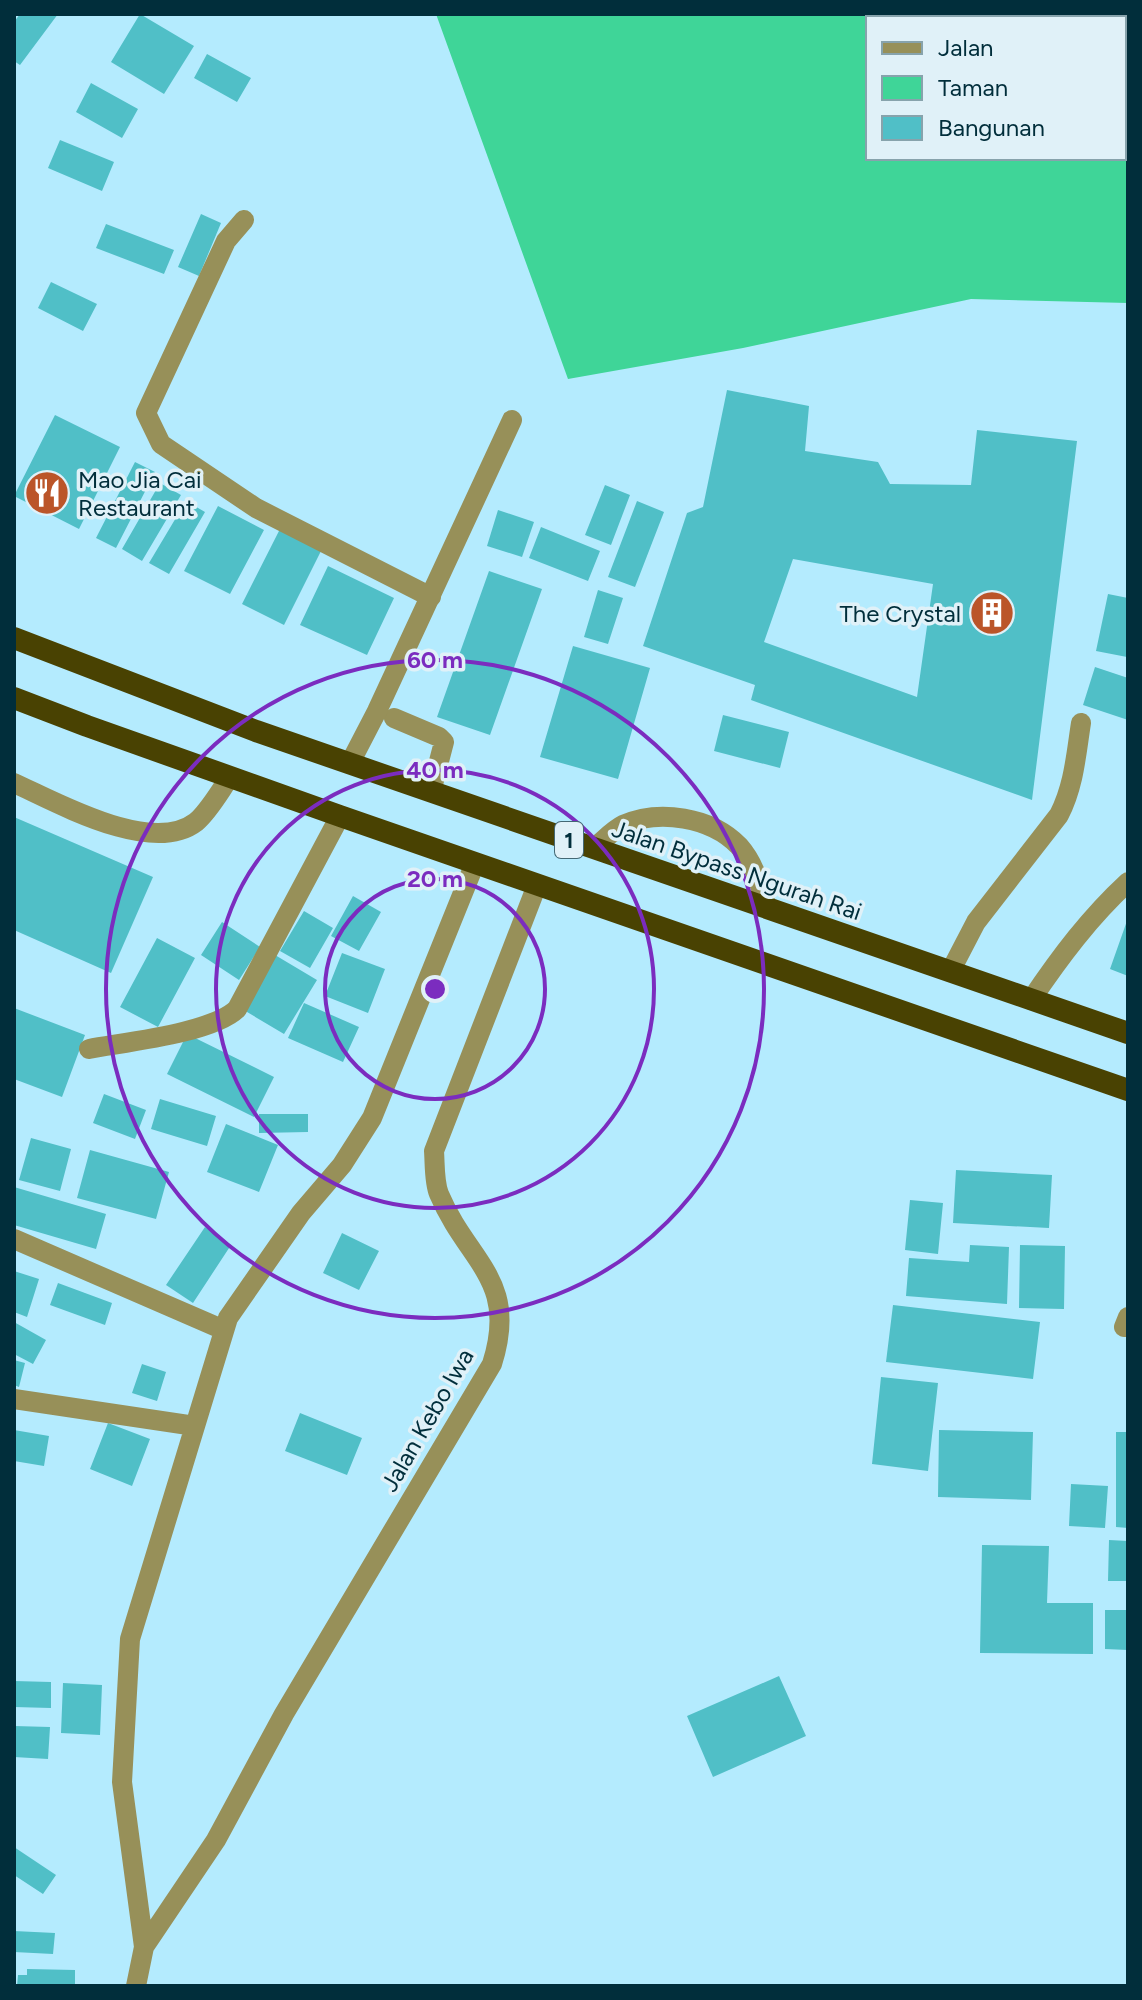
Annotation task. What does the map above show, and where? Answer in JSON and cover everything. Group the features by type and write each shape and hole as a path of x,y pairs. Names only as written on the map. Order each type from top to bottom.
{"highway":[{"name":"Jalan Bypass Ngurah Rai","path":"14,638 256,731 1128,1033"},
{"name":"1","path":"14,698 340,816 1128,1090"}],"street":[{"path":"244,220 226,241 146,413 161,444 256,508 431,597"},
{"path":"350,763 512,420"},
{"path":"394,718 444,742 431,792"},
{"path":"950,972 976,922 1059,815 1069,796 1081,723"},
{"path":"14,783 114,825 155,834 179,830 196,821 230,777"},
{"path":"89,1049 205,1026 228,1018 237,1009 340,816"},
{"path":"594,848 620,827 644,817 692,821 719,831 738,846 755,870 767,908"},
{"name":"Jalan Kebo Iwa","path":"136,1986 144,1947 122,1782 130,1639 228,1318 293,1224 342,1165 372,1118 475,863"},
{"path":"1031,1000 1089,921 1128,882"},
{"name":"Jalan Kebo Iwa","path":"144,1947 216,1840 284,1714 492,1364 501,1330 501,1308 496,1287 438,1192 434,1151 537,885"},
{"path":"14,1239 224,1330"},
{"path":"14,1399 195,1426"}],"green space":[{"path":"436,14 1128,14 1128,303 971,299 743,348 568,379"}],"building":[{"path":"20,14 58,14 20,65 14,61 14,22"},
{"path":"140,14 194,46 164,94 111,62"},
{"path":"207,54 251,78 237,102 194,78"},
{"path":"91,83 138,109 122,138 76,112"},
{"path":"60,140 114,162 102,191 48,168"},
{"path":"201,214 221,223 199,276 178,267"},
{"path":"106,224 174,250 164,274 96,248"},
{"path":"51,282 97,304 83,331 38,308"},
{"name":"The Crystal","path":"727,390 809,406 805,451 878,462 890,484 971,485 977,430 1077,441 1032,800 751,700 755,685 643,646 687,513 703,507","holes":["793,559 933,584 917,697 764,642"]},
{"path":"55,415 120,447 79,529 14,496"},
{"path":"135,462 155,472 116,548 96,538"},
{"path":"160,483 181,495 142,561 122,549"},
{"path":"605,485 630,495 611,545 585,535"},
{"path":"186,501 205,512 169,574 149,563"},
{"path":"637,501 664,512 635,587 608,577"},
{"path":"218,506 264,530 230,594 184,571"},
{"path":"498,510 534,522 522,557 487,546"},
{"path":"541,527 600,551 588,581 529,558"},
{"path":"280,529 322,549 284,625 242,604"},
{"path":"328,566 394,598 367,655 300,625"},
{"path":"489,571 542,589 490,735 437,717"},
{"path":"598,590 623,598 608,644 584,637"},
{"path":"1108,594 1128,598 1127,657 1096,651"},
{"path":"573,646 650,668 618,779 540,757"},
{"path":"1095,667 1128,678 1128,720 1083,705"},
{"path":"723,715 789,732 780,768 714,751"},
{"path":"14,817 153,877 111,973 14,930"},
{"path":"353,896 381,912 359,951 331,936"},
{"path":"304,911 333,928 310,968 280,951"},
{"path":"1128,918 1128,976 1110,969"},
{"path":"222,922 260,947 239,980 201,955"},
{"path":"157,938 195,958 158,1027 120,1007"},
{"path":"342,953 385,969 368,1013 325,996"},
{"path":"275,955 317,980 284,1034 242,1009"},
{"path":"304,1003 359,1027 343,1062 288,1038"},
{"path":"14,1008 85,1035 62,1097 14,1079"},
{"path":"187,1034 274,1077 254,1117 167,1074"},
{"path":"104,1094 146,1110 135,1139 93,1123"},
{"path":"160,1099 216,1116 207,1146 151,1129"},
{"path":"259,1114 308,1114 308,1132 259,1133"},
{"path":"226,1124 278,1145 259,1192 207,1172"},
{"path":"31,1138 71,1149 60,1191 19,1180"},
{"path":"90,1150 169,1172 156,1219 77,1198"},
{"path":"956,1170 1052,1175 1049,1228 953,1223"},
{"path":"14,1187 106,1214 96,1249 14,1225"},
{"path":"910,1200 943,1203 938,1254 905,1250"},
{"path":"205,1227 231,1245 193,1303 166,1285"},
{"path":"342,1233 379,1251 359,1290 323,1273"},
{"path":"970,1245 1009,1247 1007,1304 906,1296 909,1258 969,1262"},
{"path":"1020,1245 1065,1246 1064,1309 1019,1308"},
{"path":"14,1271 39,1279 27,1317 14,1312"},
{"path":"58,1283 112,1303 105,1325 50,1305"},
{"path":"893,1305 1040,1322 1033,1379 886,1362"},
{"path":"14,1322 46,1340 33,1364 14,1354"},
{"path":"14,1360 25,1363 19,1387 14,1385"},
{"path":"142,1364 166,1372 157,1401 132,1393"},
{"path":"881,1377 938,1383 928,1471 872,1464"},
{"path":"300,1413 362,1438 347,1475 285,1451"},
{"path":"108,1423 150,1439 132,1486 90,1469"},
{"path":"14,1430 49,1436 44,1466 14,1461"},
{"path":"939,1430 1033,1432 1031,1500 938,1497"},
{"path":"1116,1432 1128,1432 1128,1528 1116,1527"},
{"path":"1071,1484 1108,1486 1105,1528 1069,1526"},
{"path":"1109,1540 1128,1541 1128,1581 1108,1581"},
{"path":"982,1545 1049,1546 1047,1603 1093,1603 1093,1654 980,1653"},
{"path":"1105,1610 1128,1610 1128,1650 1105,1649"},
{"path":"779,1676 806,1736 713,1777 687,1716"},
{"path":"14,1681 51,1682 51,1708 14,1707"},
{"path":"63,1683 102,1685 100,1735 61,1733"},
{"path":"14,1726 50,1727 48,1759 14,1757"},
{"path":"14,1847 56,1875 43,1894 14,1875"},
{"path":"14,1931 55,1933 53,1954 14,1952"},
{"path":"27,1969 75,1970 75,1986 17,1986 18,1975 27,1975"}],"place":[{"name":"Mao Jia Cai Restaurant","path":"47,493"},
{"name":"The Crystal","path":"992,613"}]}
